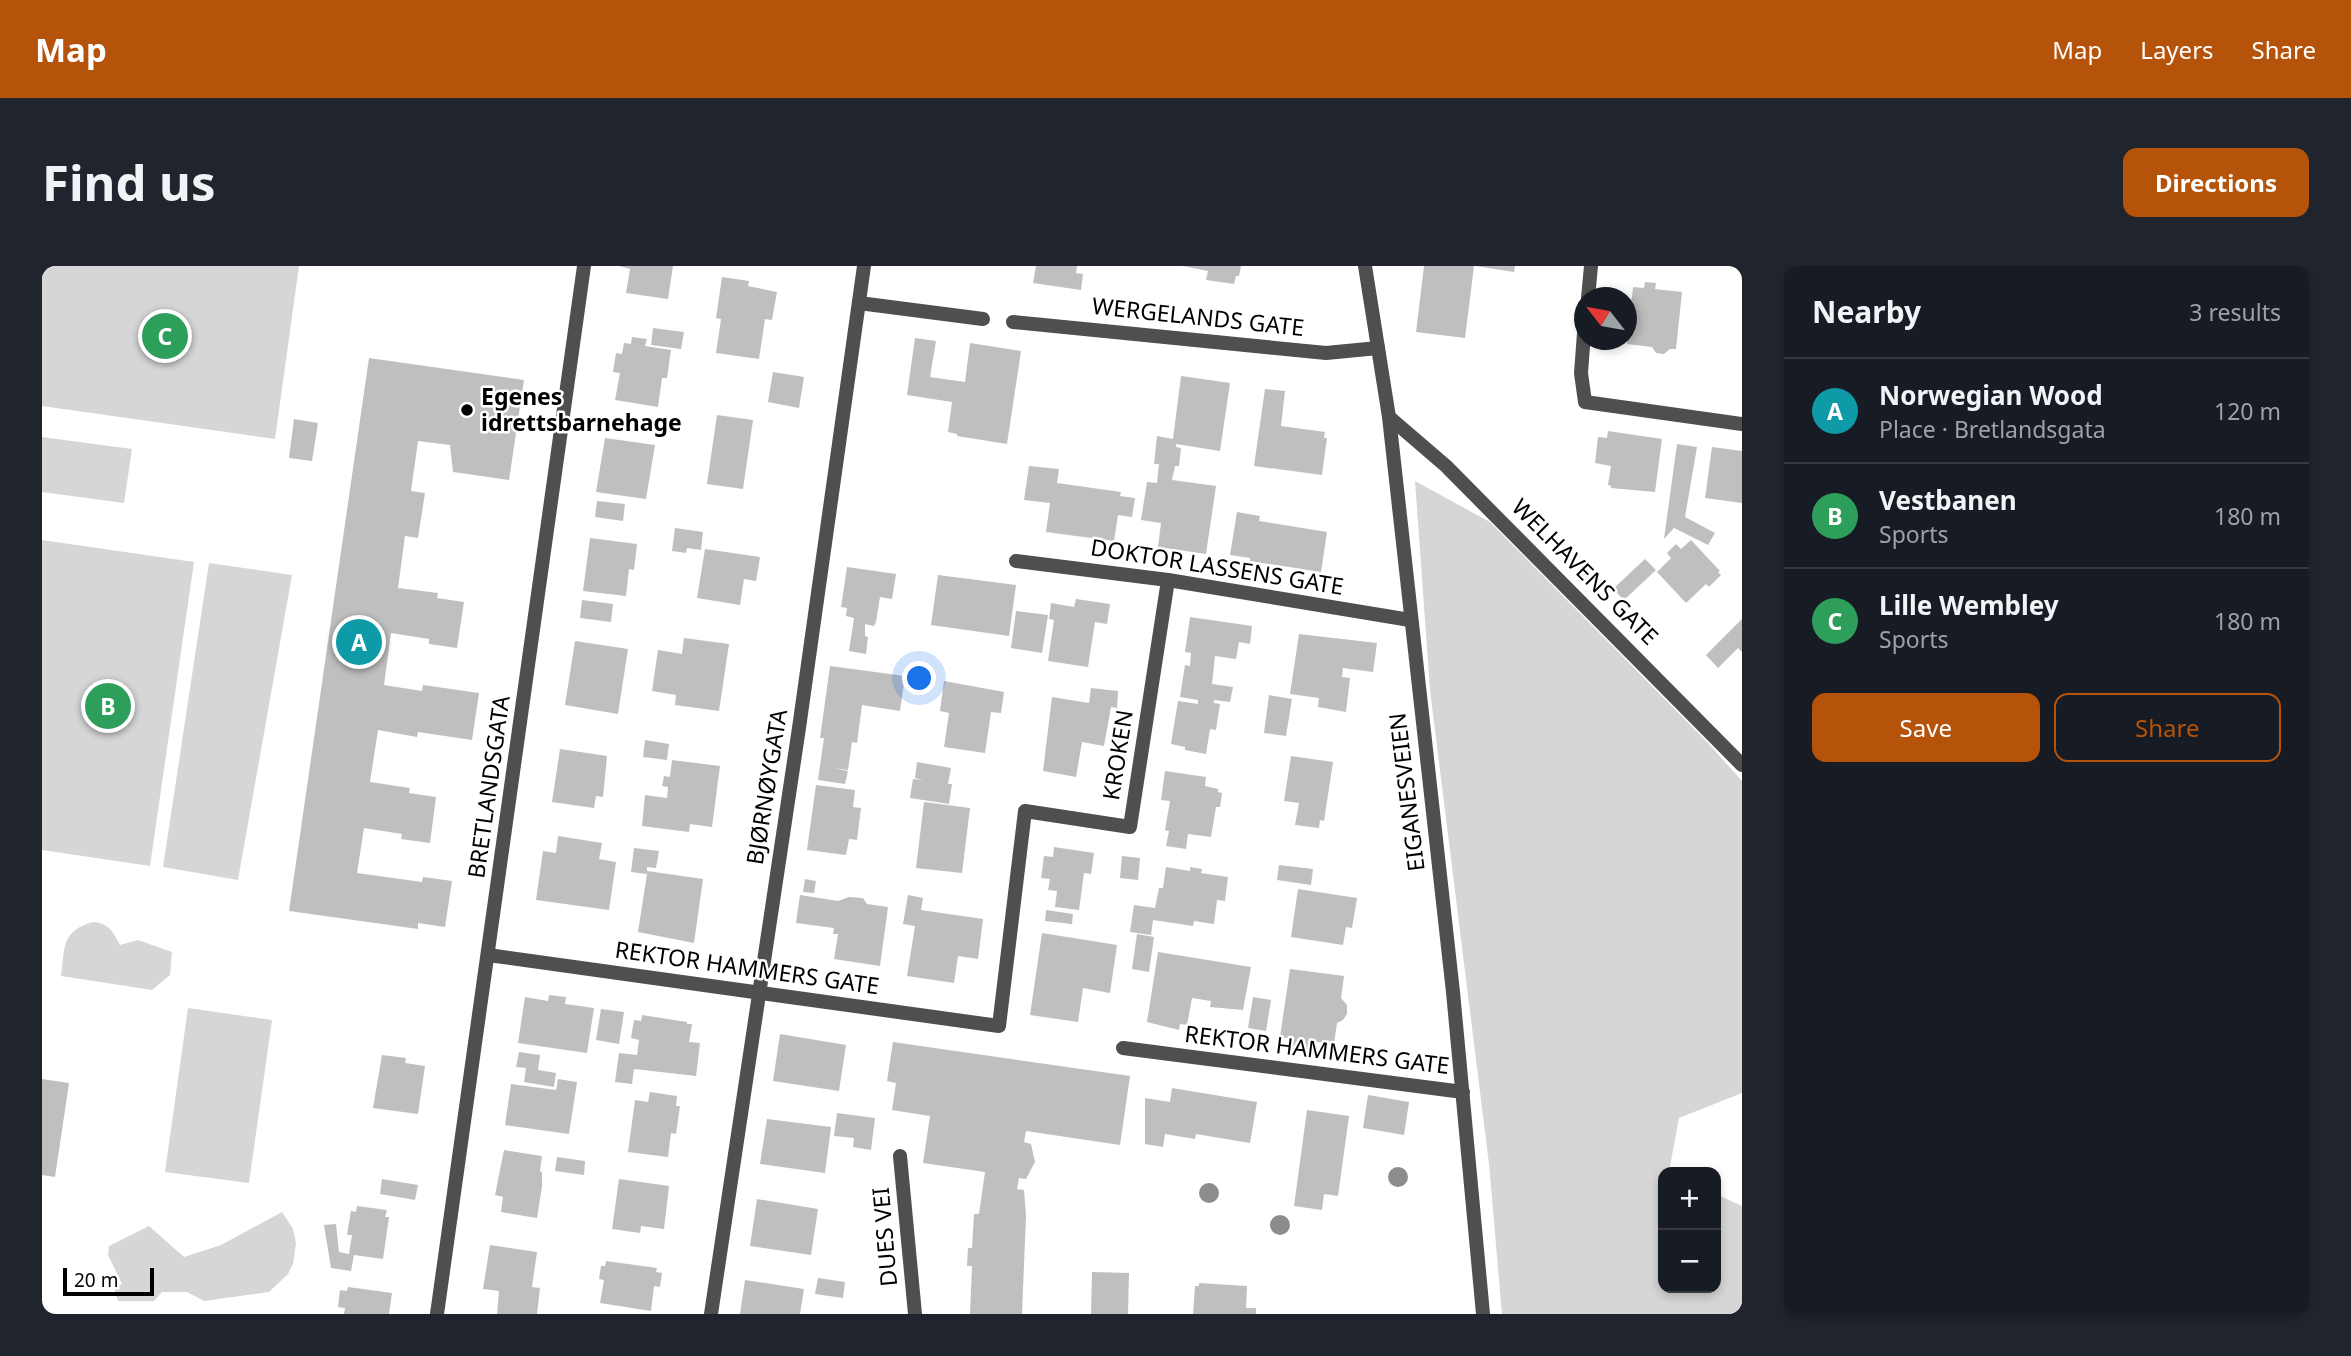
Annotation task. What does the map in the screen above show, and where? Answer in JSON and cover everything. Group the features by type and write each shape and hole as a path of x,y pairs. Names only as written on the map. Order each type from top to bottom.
{"street":[{"name":"BRETLANDSGATA","path":"437,1314 584,266"},
{"name":"BJØRNØYGATA","path":"711,1314 864,266"},
{"name":"EIGANESVEIEN","path":"1364,266 1389,417 1463,1092 1483,1314"},
{"path":"1589,287 1591,266"},
{"path":"859,303 983,318"},
{"name":"WERGELANDS GATE","path":"1013,322 1326,353 1378,348"},
{"path":"1583,350 1581,373 1585,402 1742,424"},
{"name":"WELHAVENS GATE","path":"1389,417 1446,466 1742,765"},
{"name":"DOKTOR LASSENS GATE","path":"1016,561 1168,580 1410,620"},
{"name":"KROKEN","path":"999,1026 1025,811 1129,827 1168,580"},
{"name":"REKTOR HAMMERS GATE","path":"488,955 999,1026"},
{"name":"REKTOR HAMMERS GATE","path":"1123,1048 1463,1092"},
{"name":"DUES VEI","path":"900,1157 915,1314"}],"shaded area":[{"path":"42,266 299,266 275,439 42,406"},
{"path":"42,437 132,449 124,503 42,492"},
{"path":"1415,481 1490,522 1708,743 1742,781 1742,1093 1679,1118 1670,1167 1658,1167 1658,1293 1721,1293 1721,1196 1742,1206 1742,1314 1502,1314 1489,1164 1430,690"},
{"path":"42,540 194,562 150,866 42,850"},
{"path":"209,563 292,575 238,880 163,867"},
{"path":"93,922 107,926 120,945 138,940 172,952 170,975 152,990 61,976 64,949 70,935"},
{"path":"188,1008 272,1020 249,1183 165,1172"},
{"path":"282,1212 293,1229 296,1243 293,1264 288,1274 269,1292 204,1301 187,1292 162,1292 154,1301 118,1301 114,1288 122,1284 108,1255 109,1246 149,1226 184,1257 221,1245"}],"building":[{"path":"619,266 673,266 668,299 626,293 630,269"},
{"path":"1036,266 1077,266 1076,273 1083,274 1081,290 1033,283"},
{"path":"1183,266 1241,266 1234,284 1206,280 1208,271"},
{"path":"1424,266 1474,266 1465,338 1416,332"},
{"path":"1476,266 1515,266 1514,272"},
{"path":"722,277 749,281 748,286 777,292 772,320 765,319 759,359 716,353 721,319 716,318"},
{"path":"1645,282 1656,283 1655,289 1682,292 1676,349 1670,349 1664,354 1656,353 1652,347 1637,345 1637,287 1644,288"},
{"path":"653,328 684,332 681,349 651,345"},
{"path":"632,337 647,339 645,346 671,350 667,378 662,378 658,407 615,400 620,373 613,372 616,353 622,354 624,343 631,344"},
{"path":"915,338 936,341 930,377 965,382 970,343 1021,351 1007,444 957,436 948,432 952,402 907,395"},
{"path":"369,358 524,380 509,480 453,472 450,445 418,441 411,491 425,493 418,538 405,536 398,588 438,593 437,598 464,602 457,648 429,644 429,639 391,633 384,685 422,691 423,685 479,693 472,740 418,732 417,737 378,730 370,782 410,788 409,793 436,797 430,843 401,839 402,834 364,828 357,873 422,882 423,877 452,881 445,927 418,923 418,929 289,911"},
{"path":"773,372 804,377 799,408 768,402"},
{"path":"1181,376 1230,383 1220,451 1176,444 1176,447 1181,448 1179,466 1175,466 1172,480 1216,486 1206,554 1158,547 1161,523 1141,520 1147,482 1157,483 1159,464 1154,464 1157,436 1173,439"},
{"path":"1265,389 1285,391 1281,426 1325,432 1324,438 1327,438 1322,475 1254,466"},
{"path":"717,415 753,420 743,489 707,484"},
{"path":"294,419 318,423 312,461 289,458"},
{"path":"1608,431 1662,439 1655,492 1611,488 1608,485 1611,466 1595,463 1598,437 1607,438"},
{"path":"605,438 655,445 646,499 596,492"},
{"path":"1677,444 1697,447 1685,517 1715,533 1708,545 1674,528 1664,539"},
{"path":"1712,447 1742,451 1742,503 1705,498"},
{"path":"1029,466 1059,469 1057,483 1121,492 1120,496 1135,498 1132,517 1118,515 1114,541 1046,532 1050,503 1024,500"},
{"path":"597,501 625,504 623,521 595,517"},
{"path":"1237,512 1260,516 1259,521 1327,532 1321,572 1250,561 1250,558 1230,555"},
{"path":"675,528 703,532 701,550 687,548 686,553 672,551"},
{"path":"590,538 637,544 634,570 629,569 626,596 583,591"},
{"path":"1691,540 1721,575 1709,587 1706,584 1686,603 1657,572 1671,558 1667,553 1676,544 1681,549"},
{"path":"705,549 760,557 756,581 744,579 740,605 697,598"},
{"path":"1645,559 1656,570 1624,600 1613,589"},
{"path":"847,567 896,574 892,599 880,597 874,626 865,624 865,636 868,637 866,654 849,651 854,618 846,616 847,608 841,607"},
{"path":"938,575 1016,585 1009,636 931,625"},
{"path":"1076,599 1110,604 1107,624 1095,622 1088,667 1048,661 1054,620 1049,619 1051,603 1074,607"},
{"path":"582,600 613,604 611,622 580,618"},
{"path":"1016,611 1048,615 1042,653 1011,648"},
{"path":"1190,617 1252,626 1250,644 1239,642 1236,659 1215,656 1212,684 1233,687 1230,702 1214,700 1214,703 1220,704 1216,730 1210,729 1206,754 1171,744 1178,701 1198,704 1198,700 1180,697 1185,665 1190,666 1191,653 1185,652"},
{"path":"1742,619 1742,652 1738,648 1718,668 1706,655"},
{"path":"1299,634 1377,643 1373,672 1343,668 1342,677 1350,678 1346,712 1318,707 1319,698 1290,694"},
{"path":"684,638 729,644 719,711 675,705 676,695 652,691 658,650 682,654"},
{"path":"575,641 628,649 618,714 565,705"},
{"path":"830,666 905,676 900,711 862,705 857,743 852,742 848,770 833,768 848,771 845,784 818,780 824,738 820,738"},
{"path":"944,681 1004,692 1001,713 991,712 985,753 944,747 949,713 940,711"},
{"path":"1091,688 1118,691 1117,708 1111,707 1104,746 1082,742 1076,777 1043,771 1052,697 1089,703"},
{"path":"1269,695 1292,699 1286,736 1264,733"},
{"path":"645,740 669,744 667,760 643,757"},
{"path":"560,749 607,756 603,797 596,796 594,808 552,802"},
{"path":"1291,756 1333,762 1324,821 1320,820 1319,828 1295,825 1299,803 1284,801"},
{"path":"672,760 720,766 712,827 690,824 689,832 642,826 645,795 667,798 668,787 662,786 664,776 670,777"},
{"path":"917,762 951,768 948,784 952,784 949,804 910,798 913,779 923,780 915,778"},
{"path":"1165,771 1206,777 1205,786 1218,789 1218,792 1222,793 1220,807 1216,807 1211,837 1188,834 1186,849 1166,846 1169,831 1165,830 1170,801 1161,800"},
{"path":"816,785 855,790 853,807 861,808 857,840 849,839 846,855 807,850"},
{"path":"924,802 970,808 962,873 916,868"},
{"path":"558,836 602,843 599,859 616,862 609,910 536,900 543,851 556,853"},
{"path":"1054,847 1094,853 1091,874 1084,873 1079,910 1055,907 1057,891 1048,890 1050,879 1041,878 1044,856 1053,857"},
{"path":"634,848 659,851 656,868 647,867 647,871 703,879 694,943 638,932 647,874 631,872"},
{"path":"1122,856 1140,858 1138,880 1120,878"},
{"path":"1279,865 1313,869 1311,885 1277,880"},
{"path":"1166,867 1190,871 1190,867 1202,869 1201,873 1228,877 1225,901 1217,900 1214,924 1194,921 1193,926 1153,920 1151,935 1130,932 1134,905 1155,908 1159,888 1163,888"},
{"path":"805,879 816,881 814,893 803,892"},
{"path":"1298,889 1357,898 1352,928 1346,927 1343,945 1291,937"},
{"path":"800,895 838,901 849,897 863,898 867,904 888,907 880,966 834,959 838,934 833,934 834,928 796,923"},
{"path":"908,895 923,898 921,910 983,919 978,959 958,956 954,983 907,976 915,926 903,924"},
{"path":"1046,910 1073,914 1072,924 1045,921"},
{"path":"1042,933 1117,945 1110,993 1083,988 1078,1022 1030,1015"},
{"path":"1137,934 1154,937 1149,972 1132,969"},
{"path":"1158,952 1251,967 1243,1010 1210,1007 1211,1001 1192,998 1187,1025 1180,1024 1179,1030 1147,1022"},
{"path":"1290,969 1344,976 1341,998 1347,1005 1347,1014 1337,1023 1334,1044 1309,1041 1308,1049 1291,1046 1292,1039 1280,1037"},
{"path":"549,995 566,997 565,1004 594,1008 587,1053 518,1043 525,997 548,1001"},
{"path":"1253,997 1271,1000 1266,1031 1248,1028"},
{"path":"601,1009 624,1012 619,1044 596,1040"},
{"path":"642,1015 692,1024 689,1042 700,1043 696,1076 634,1069 632,1084 615,1082 619,1053 637,1055 639,1040 631,1038 634,1020 641,1021"},
{"path":"780,1034 846,1045 839,1091 773,1081"},
{"path":"893,1042 1130,1076 1120,1145 1026,1131 1024,1142 1031,1144 1035,1162 1026,1179 1019,1178 1017,1189 1024,1190 1026,1216 1022,1314 970,1314 972,1266 967,1266 968,1248 972,1248 974,1214 979,1214 985,1172 923,1163 930,1116 892,1110 896,1083 887,1081"},
{"path":"519,1052 540,1055 538,1070 556,1073 554,1087 524,1082 526,1068 516,1067"},
{"path":"382,1055 406,1058 405,1063 425,1066 418,1114 373,1108"},
{"path":"42,1079 69,1083 55,1177 42,1175"},
{"path":"558,1079 577,1082 569,1134 505,1125 511,1084 556,1090"},
{"path":"1172,1088 1257,1102 1250,1143 1196,1134 1195,1139 1165,1134 1163,1147 1145,1144 1145,1098 1170,1102"},
{"path":"650,1092 677,1096 676,1106 680,1106 676,1134 671,1133 668,1157 628,1152 635,1100 648,1102"},
{"path":"1368,1095 1409,1102 1404,1135 1363,1128"},
{"path":"1307,1110 1349,1116 1338,1196 1324,1194 1322,1210 1294,1206"},
{"path":"837,1113 875,1118 871,1150 853,1147 854,1138 834,1136"},
{"path":"767,1119 831,1127 825,1173 760,1164"},
{"path":"504,1150 542,1156 542,1186 537,1218 501,1212 503,1197 495,1195"},
{"path":"557,1157 585,1161 584,1175 555,1171"},
{"path":"382,1179 418,1185 415,1200 380,1194"},
{"path":"619,1179 669,1186 664,1229 641,1226 640,1233 612,1229"},
{"path":"757,1199 818,1209 811,1255 750,1246"},
{"path":"357,1206 387,1210 385,1217 389,1217 383,1259 354,1255 351,1271 331,1268 324,1225 336,1224 339,1252 349,1254 352,1235 347,1235 351,1211 356,1212"},
{"path":"490,1245 537,1252 532,1287 540,1288 537,1314 497,1314 499,1291 483,1289"},
{"path":"606,1261 657,1268 656,1272 662,1273 660,1287 654,1286 651,1311 600,1303 604,1280 599,1279 601,1266 605,1266"},
{"path":"1092,1272 1129,1273 1128,1314 1091,1314"},
{"path":"818,1278 845,1282 843,1298 815,1294"},
{"path":"745,1280 804,1289 800,1314 740,1314"},
{"path":"1199,1283 1247,1286 1246,1308 1256,1308 1256,1314 1193,1314 1195,1286 1199,1286"},
{"path":"348,1287 392,1293 389,1314 344,1314 345,1308 338,1307 340,1290 347,1291"}],"place":[{"name":"Lille Wembley","path":"165,336"},
{"name":"Egenes idrettsbarnehage","path":"467,410"},
{"name":"Norwegian Wood","path":"359,642"},
{"name":"Vestbanen","path":"108,706"}]}
